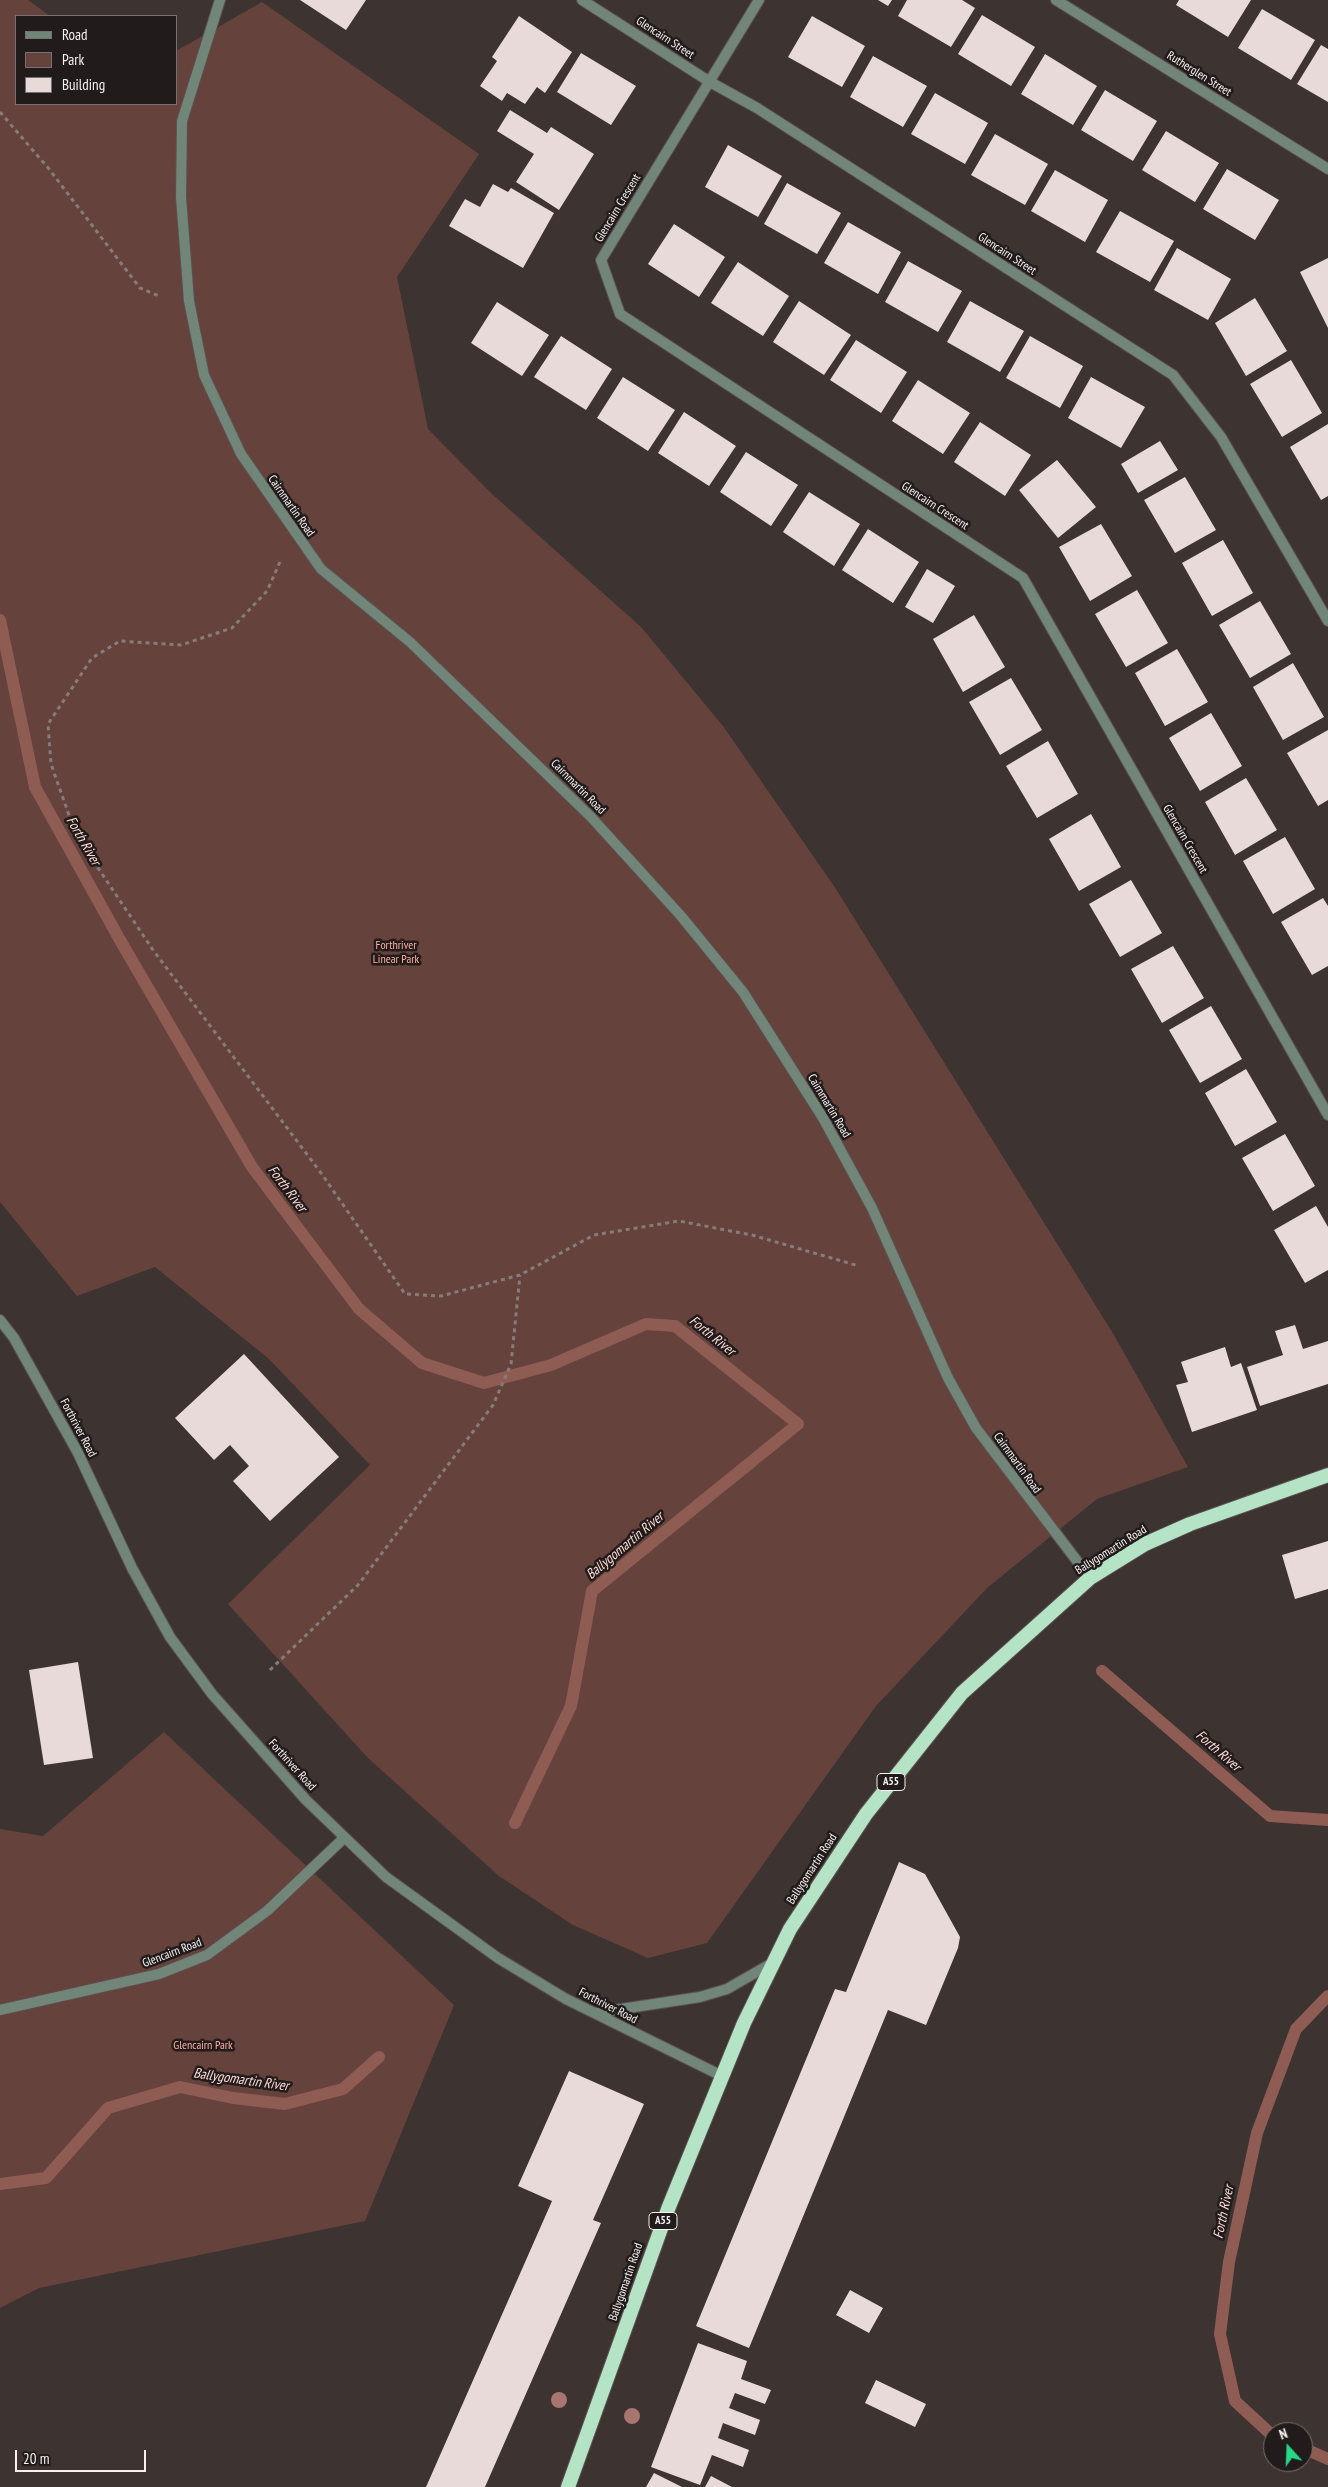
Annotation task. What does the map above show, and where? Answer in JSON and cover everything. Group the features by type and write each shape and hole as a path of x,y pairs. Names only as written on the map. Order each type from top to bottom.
{"highway":[{"name":"Ballygomartin Road","path":"568,2487 668,2209 744,2023 790,1929 866,1814 962,1693 1090,1578 1145,1544 1190,1524 1328,1475"}],"street":[{"name":"Cairnmartin Road","path":"220,0 182,121 181,197 189,301 204,375 241,454 279,512 321,569 410,642 591,817 681,916 743,992 823,1118 872,1208 948,1378 976,1428 1090,1578"},
{"name":"Glencairn Street","path":"582,0 710,82 757,108 1173,375 1221,437 1328,621"},
{"name":"Glencairn Crescent","path":"758,0 601,260 620,314 1023,578 1328,1115"},
{"name":"Rutherglen Street","path":"1056,0 1328,169"},
{"name":"Forthriver Road","path":"0,1320 14,1338 78,1453 132,1568 170,1636 212,1694 282,1774 344,1838 386,1877 498,1958 566,1999 722,2076"},
{"name":"Glencairn Road","path":"0,2010 160,1974 207,1955 267,1911 344,1838"},
{"path":"595,2013 700,1997 727,1989 774,1961"}],"path":[{"path":"0,112 49,168 140,288 158,296"},
{"path":"280,562 267,591 232,628 181,645 120,641 92,658 48,724 51,764 76,836 153,950 321,1173 405,1294 441,1296 520,1275 594,1235 679,1221 752,1235 859,1266"},
{"path":"270,1670 358,1585 494,1405 511,1364 520,1275"}],"green space":[{"name":"Forthriver Linear Park","path":"0,0 28,0 49,15 15,15 15,105 178,105 178,50 262,2 479,154 397,277 428,429 491,493 641,627 723,726 836,889 1114,1335 1188,1467 1097,1499 987,1588 876,1706 707,1943 648,1958 573,1925 499,1876 368,1758 228,1604 370,1465 269,1359 155,1267 77,1296 0,1202"},
{"name":"Glencairn Park","path":"164,1732 454,2005 365,2221 39,2288 0,2308 0,1829 43,1836"}],"building":[{"path":"300,0 366,0 346,30"},
{"path":"878,0 892,0 888,6"},
{"path":"907,0 962,0 975,8 951,47 898,16"},
{"path":"1179,0 1251,0 1228,37 1176,5"},
{"path":"1262,9 1315,40 1291,80 1238,48"},
{"path":"982,15 1035,47 1011,86 958,54"},
{"path":"519,16 572,52 545,93 537,87 525,104 507,93 502,101 480,86 497,61 492,57"},
{"path":"812,16 865,46 842,87 788,57"},
{"path":"1321,45 1328,49 1328,102 1297,84"},
{"path":"581,53 636,86 611,125 557,92"},
{"path":"1045,54 1097,86 1073,125 1021,94"},
{"path":"873,56 927,86 903,127 850,97"},
{"path":"1105,90 1157,121 1133,161 1081,130"},
{"path":"935,93 988,123 965,164 911,134"},
{"path":"510,110 547,133 551,127 594,154 559,210 516,182 534,154 497,131"},
{"path":"1166,131 1219,163 1195,202 1142,170"},
{"path":"995,134 1048,164 1025,205 971,175"},
{"path":"728,145 782,176 758,217 705,187"},
{"path":"1227,169 1279,200 1255,240 1203,209"},
{"path":"1055,170 1108,200 1085,242 1031,211"},
{"path":"787,183 841,213 817,254 764,224"},
{"path":"493,184 508,192 511,188 554,213 523,268 449,226 465,199 480,207"},
{"path":"1120,211 1174,241 1150,282 1096,252"},
{"path":"848,222 901,252 878,294 824,263"},
{"path":"674,224 725,257 699,297 648,264"},
{"path":"1177,248 1231,279 1208,320 1154,290"},
{"path":"1328,258 1328,328 1300,272"},
{"path":"908,261 962,291 938,332 885,302"},
{"path":"738,262 789,296 763,336 711,303"},
{"path":"1255,298 1287,351 1246,376 1215,323"},
{"path":"799,301 851,335 824,375 773,342"},
{"path":"970,301 1024,331 1000,372 947,342"},
{"path":"497,302 549,335 522,376 471,343"},
{"path":"561,336 612,369 586,410 534,377"},
{"path":"1030,336 1083,366 1060,408 1006,378"},
{"path":"856,340 907,372 881,413 830,380"},
{"path":"1291,360 1322,413 1282,437 1250,384"},
{"path":"623,377 675,410 648,451 597,418"},
{"path":"1091,377 1145,407 1121,448 1068,418"},
{"path":"918,380 970,413 943,454 892,421"},
{"path":"684,412 736,446 709,486 658,453"},
{"path":"980,422 1031,455 1005,496 954,462"},
{"path":"1328,424 1328,496 1321,500 1290,447"},
{"path":"1160,441 1178,470 1138,493 1121,464"},
{"path":"746,452 798,485 771,526 720,492"},
{"path":"1057,460 1096,507 1058,538 1019,490"},
{"path":"1185,477 1216,530 1175,553 1144,500"},
{"path":"809,492 860,524 834,566 783,532"},
{"path":"1101,524 1132,576 1090,601 1059,547"},
{"path":"868,529 919,562 893,603 842,570"},
{"path":"1223,540 1253,593 1212,616 1182,563"},
{"path":"927,569 955,586 933,623 905,607"},
{"path":"1137,590 1168,643 1126,667 1095,614"},
{"path":"1260,601 1291,654 1250,678 1219,625"},
{"path":"974,615 1005,667 963,692 933,639"},
{"path":"1177,649 1208,702 1165,726 1135,673"},
{"path":"1293,663 1324,717 1283,740 1253,687"},
{"path":"1011,678 1042,730 1000,755 969,702"},
{"path":"1211,713 1242,766 1200,791 1169,738"},
{"path":"1328,730 1328,800 1318,806 1287,753"},
{"path":"1048,741 1078,794 1037,818 1006,766"},
{"path":"1246,778 1277,830 1235,855 1205,802"},
{"path":"1091,814 1121,867 1079,891 1049,839"},
{"path":"1285,837 1315,889 1273,914 1243,861"},
{"path":"1131,880 1162,933 1120,957 1089,904"},
{"path":"1323,898 1328,906 1328,966 1312,975 1281,922"},
{"path":"1173,946 1204,998 1162,1023 1131,969"},
{"path":"1211,1006 1242,1059 1200,1083 1169,1030"},
{"path":"1246,1069 1277,1122 1235,1146 1205,1093"},
{"path":"1285,1134 1315,1186 1273,1211 1242,1158"},
{"path":"1316,1206 1328,1227 1328,1270 1305,1283 1274,1230"},
{"path":"1295,1325 1303,1349 1328,1341 1328,1384 1260,1406 1247,1367 1283,1355 1275,1331"},
{"path":"1225,1347 1231,1367 1241,1363 1257,1410 1192,1432 1176,1385 1188,1382 1181,1362"},
{"path":"244,1354 339,1457 270,1521 233,1481 249,1466 230,1445 214,1460 175,1418"},
{"path":"1328,1541 1328,1589 1295,1599 1282,1555"},
{"path":"78,1662 93,1758 44,1765 29,1670"},
{"path":"899,1862 925,1874 960,1937 958,1948 926,2025 888,2010 749,2348 696,2326 835,1989 846,1992"},
{"path":"569,2071 644,2104 593,2220 601,2223 485,2487 426,2487 552,2201 518,2186"},
{"path":"850,2290 883,2308 869,2333 836,2315"},
{"path":"698,2343 747,2361 741,2379 771,2390 765,2404 735,2393 729,2408 760,2420 755,2435 723,2423 718,2438 749,2450 743,2467 712,2455 700,2485 651,2467"},
{"path":"876,2380 926,2404 915,2427 865,2403"},
{"path":"654,2473 682,2487 646,2487"},
{"path":"711,2476 732,2487 705,2487"}],"waterway":[{"name":"Forth River","path":"0,620 35,787 120,940 252,1167 359,1309 422,1363 484,1383 551,1365 646,1324 675,1326 798,1424 592,1591 571,1706 515,1823"},
{"name":"Forth River","path":"1102,1671 1270,1816 1328,1820"},
{"name":"Forth River","path":"1263,2427 1235,2401 1220,2334 1229,2262 1257,2133 1296,2029 1328,1996"},
{"name":"Ballygomartin River","path":"0,2184 46,2178 108,2108 180,2087 233,2098 285,2104 343,2089 379,2057"},
{"name":"Forth River","path":"1313,2452 1328,2459"}]}
